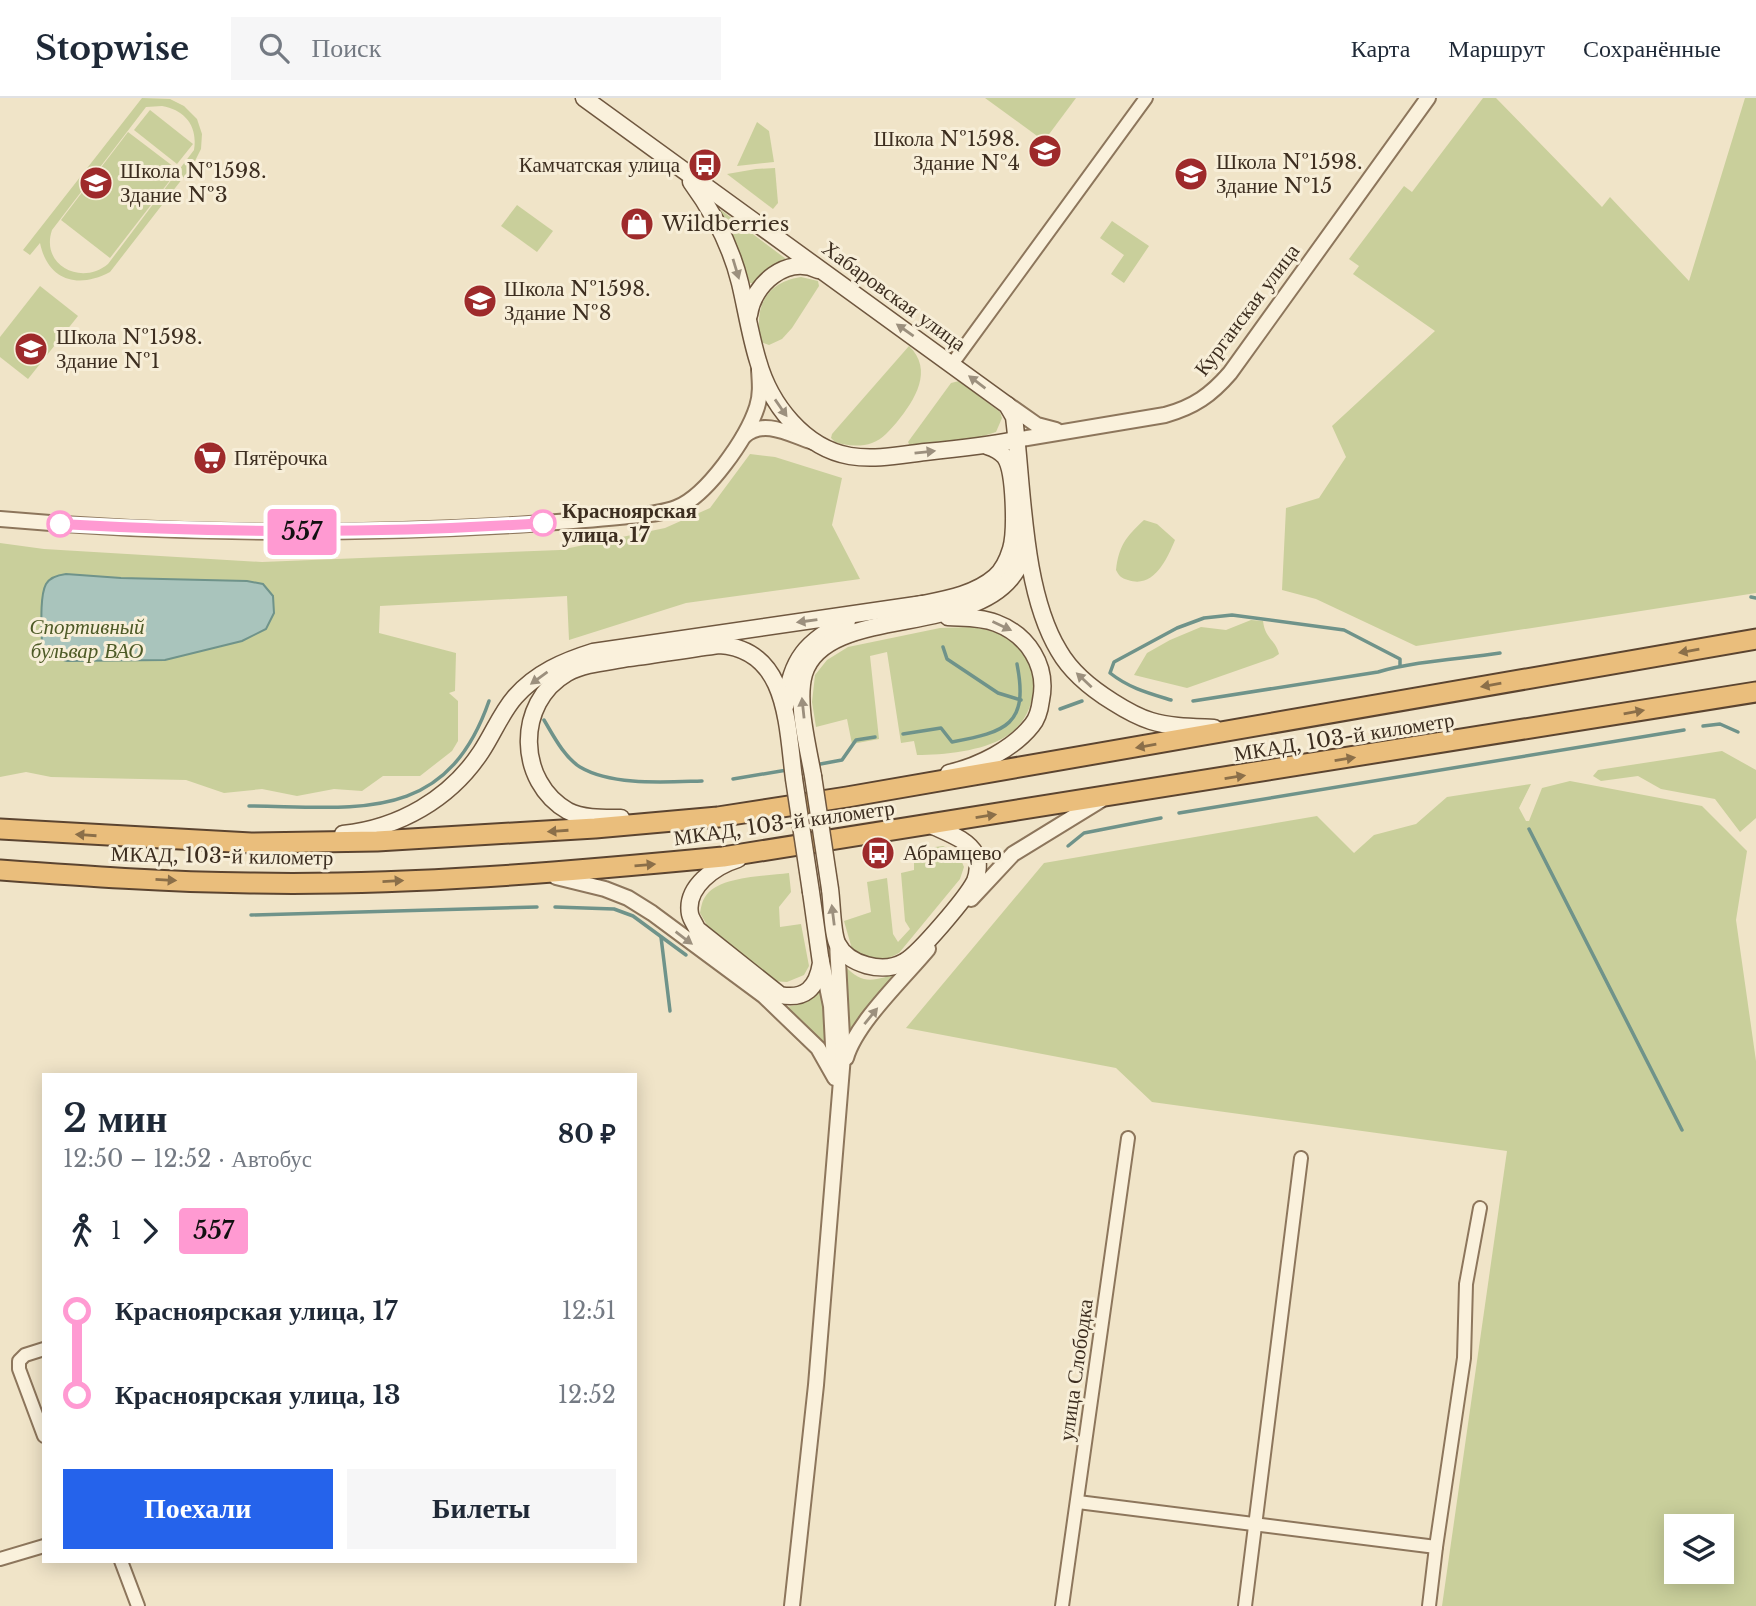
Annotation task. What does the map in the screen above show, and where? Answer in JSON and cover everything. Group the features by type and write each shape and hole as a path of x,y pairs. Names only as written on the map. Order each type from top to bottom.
{"highway":[{"name":"МКАД, 103-й километр","path":"0,829 251,843 488,836 718,817 1310,718 1756,639"},
{"name":"МКАД, 103-й километр","path":"0,870 250,883 379,881 534,873 709,859 1756,692"}],"main road":[{"name":"Хабаровская улица","path":"584,98 1002,400"},
{"name":"Хабаровская улица","path":"672,161 694,186 721,232 733,259 758,362 766,383 797,427 818,444 839,453 864,457 987,446"},
{"path":"749,325 751,302 758,290 774,274 800,266 814,267 826,274"},
{"path":"1002,400 1014,417 1025,531 1038,596 1048,629 1059,652 1076,673 1096,692 1149,721 1179,727 1220,728 1310,718"},
{"name":"Курганская улица","path":"987,446 1015,440"},
{"path":"785,714 789,681 795,664 808,646 825,631 848,620 948,599 977,589 995,576 1007,561 1012,546 1011,476 1005,457 987,446"},
{"path":"931,825 959,839 976,855 976,879 916,953 902,963 887,968 859,962 837,942 802,690 804,672 813,658 830,642 871,628 935,616 986,599 1006,584 1019,568 1025,551 1025,531"},
{"path":"251,843 362,832 391,824 415,813 457,782 480,753 515,697 539,676 566,660 593,652 923,604"},
{"path":"847,797 968,767 1018,740 1034,723 1044,688 1041,669 1033,651 1022,638 993,621 935,616"},
{"path":"718,817 600,818 569,811 537,780 527,745 536,706 549,687 567,673 596,663 719,645 738,646 757,657 776,684 785,714 821,963 814,986 804,994 792,998 779,995 697,929 690,915 690,900 713,871 730,862 774,849"}],"street":[{"path":"952,363 1146,98"},
{"name":"Курганская улица","path":"1015,440 1165,415 1185,409 1208,397 1230,373 1428,98"},
{"path":"0,519 170,529 319,532 448,529 643,515 678,507 691,500 713,480 757,409 760,397 758,362"},
{"name":"Хабаровская улица","path":"1002,400 1037,425 1061,431"},
{"path":"740,440 755,428 762,427 818,444"},
{"path":"838,1077 850,1046 866,1022 986,880 1013,854 1104,798"},
{"path":"534,873 580,881 605,889 628,898 652,913 764,996 818,1048 838,1077"},
{"path":"792,1606 816,1385 838,1077 843,1041 837,942"},
{"path":"818,945 828,983 838,1077"},
{"name":"улица Слободка","path":"1062,1606 1128,1138"},
{"path":"1245,1606 1301,1158"},
{"path":"1429,1606 1464,1358 1466,1284 1480,1208"},
{"path":"42,1350 25,1355 19,1361 19,1369 42,1431"},
{"path":"1078,1502 1436,1547"},
{"path":"0,1559 42,1547"},
{"path":"122,1563 138,1606"}],"green space":[{"path":"142,98 170,99 184,106 197,119 202,134 201,149 193,165 110,272 87,280 66,278 50,266 40,243 30,255 23,250","holes":["146,107 170,108 188,120 194,134 194,150 108,264 87,273 66,269 52,254 52,230"]},
{"path":"985,98 1076,98 1044,141"},
{"path":"1483,98 1496,98 1602,207 1610,197 1689,281 1745,98 1756,98 1756,593 1416,646 1316,599 1282,590 1286,508 1319,498 1346,457 1332,426 1435,331 1353,274 1359,266 1349,259 1404,186 1412,192"},
{"path":"150,110 193,144 177,164 134,130"},
{"path":"757,122 769,131 774,162 737,166"},
{"path":"128,132 178,170 110,258 61,220"},
{"path":"775,168 778,203 773,209 727,174 756,169"},
{"path":"517,205 553,231 537,252 501,226"},
{"path":"721,210 786,259 785,261 767,269 754,283 750,283 733,238 719,212"},
{"path":"1112,221 1149,246 1124,283 1111,274 1124,255 1100,238"},
{"path":"801,277 818,281 819,286 782,339 769,345 761,342 759,318 764,299 778,285"},
{"path":"40,286 78,316 28,379 0,357 0,337"},
{"path":"909,346 916,355 921,375 915,395 904,413 886,434 872,443 854,446 835,442 831,438 832,434"},
{"path":"959,381 1000,412 1002,418 996,432 977,438 910,446 908,442 951,383"},
{"name":"Спортивный бульвар ВАО","path":"750,454 775,457 842,478 832,525 860,579 686,603 569,640 567,596 380,606 379,633 456,653 455,691 449,693 458,701 458,741 452,751 420,776 383,776 362,791 334,789 297,796 262,789 224,793 186,780 51,777 26,772 0,777 0,543 44,549 262,562 560,550 665,528 710,508"},
{"path":"1144,520 1157,524 1175,540 1158,570 1145,580 1137,582 1120,576 1116,570 1121,548"},
{"path":"1251,620 1263,621 1279,654 1187,688 1134,675 1147,653 1170,640 1201,627 1226,630"},
{"path":"974,627 1014,641 1024,651 1030,663 1034,691 1031,705 1025,717 1005,737 974,749 917,755 914,741 901,743 887,652 870,656 879,739 852,744 847,719 816,727 812,702 815,675 827,660 848,647 940,628"},
{"path":"1722,751 1756,770 1756,818 1740,832 1715,799 1661,789 1638,776 1601,781 1593,776 1598,770"},
{"path":"1570,781 1702,806 1747,851 1736,920 1756,1061 1756,1606 1442,1606 1507,1151 1152,1102 1116,1068 906,1028 1044,863 1317,816 1354,853 1374,835 1416,824 1447,797 1531,784 1519,808 1526,821 1529,821 1542,788"},
{"path":"943,846 958,853 964,867 960,879 899,953 883,961 863,958 852,949 844,921 871,912 867,882 887,878 893,934 898,942 910,929 905,921 901,873 914,870 914,856 927,848"},
{"path":"789,873 791,892 779,907 780,927 801,924 809,966 804,975 787,982 771,981 708,927 700,913 705,897 720,885 743,878"},
{"path":"844,965 851,972 870,980 901,972 847,1039"},
{"path":"822,990 829,1049 797,1017 782,1007 804,1003"}],"water":[{"path":"66,574 247,581 263,584 273,596 274,613 266,629 242,641 165,660 67,661 52,657 42,648 41,625 42,597 46,584 55,577"}],"waterway":[{"path":"1751,597 1756,598"},
{"path":"1171,700 1124,683 1110,673 1114,662 1177,628 1204,618 1232,615 1344,630 1400,659 1400,666"},
{"path":"943,647 947,659 998,693 1021,700"},
{"path":"1193,701 1500,653"},
{"path":"903,734 941,728 952,742 999,729 1016,713 1020,701 1017,664"},
{"path":"249,806 361,806 393,800 423,789 449,770 471,741 489,701"},
{"path":"1060,709 1082,701"},
{"path":"544,720 569,758 593,773 639,782 702,781"},
{"path":"1703,726 1720,724 1738,732"},
{"path":"1179,813 1684,730"},
{"path":"815,765 842,760 856,740 875,737"},
{"path":"733,779 787,770"},
{"path":"1068,846 1084,833 1161,818"},
{"path":"1529,829 1682,1130"},
{"path":"251,915 537,907"},
{"path":"555,907 614,909 633,916 686,955"},
{"path":"661,937 670,1011"}],"bus line":[{"name":"557","path":"60,524 170,529 377,532 543,523"}],"place":[{"name":"Школа №1598. Здание №4","path":"1045,151"},
{"name":"Камчатская улица","path":"705,165"},
{"name":"Школа №1598. Здание №15","path":"1191,174"},
{"name":"Школа №1598. Здание №3","path":"96,183"},
{"name":"Wildberries","path":"637,224"},
{"name":"Школа №1598. Здание №8","path":"480,301"},
{"name":"Школа №1598. Здание №1","path":"31,349"},
{"name":"Пятёрочка","path":"210,458"},
{"name":"Красноярская улица, 17","path":"543,523"},
{"name":"Абрамцево","path":"878,853"}]}
